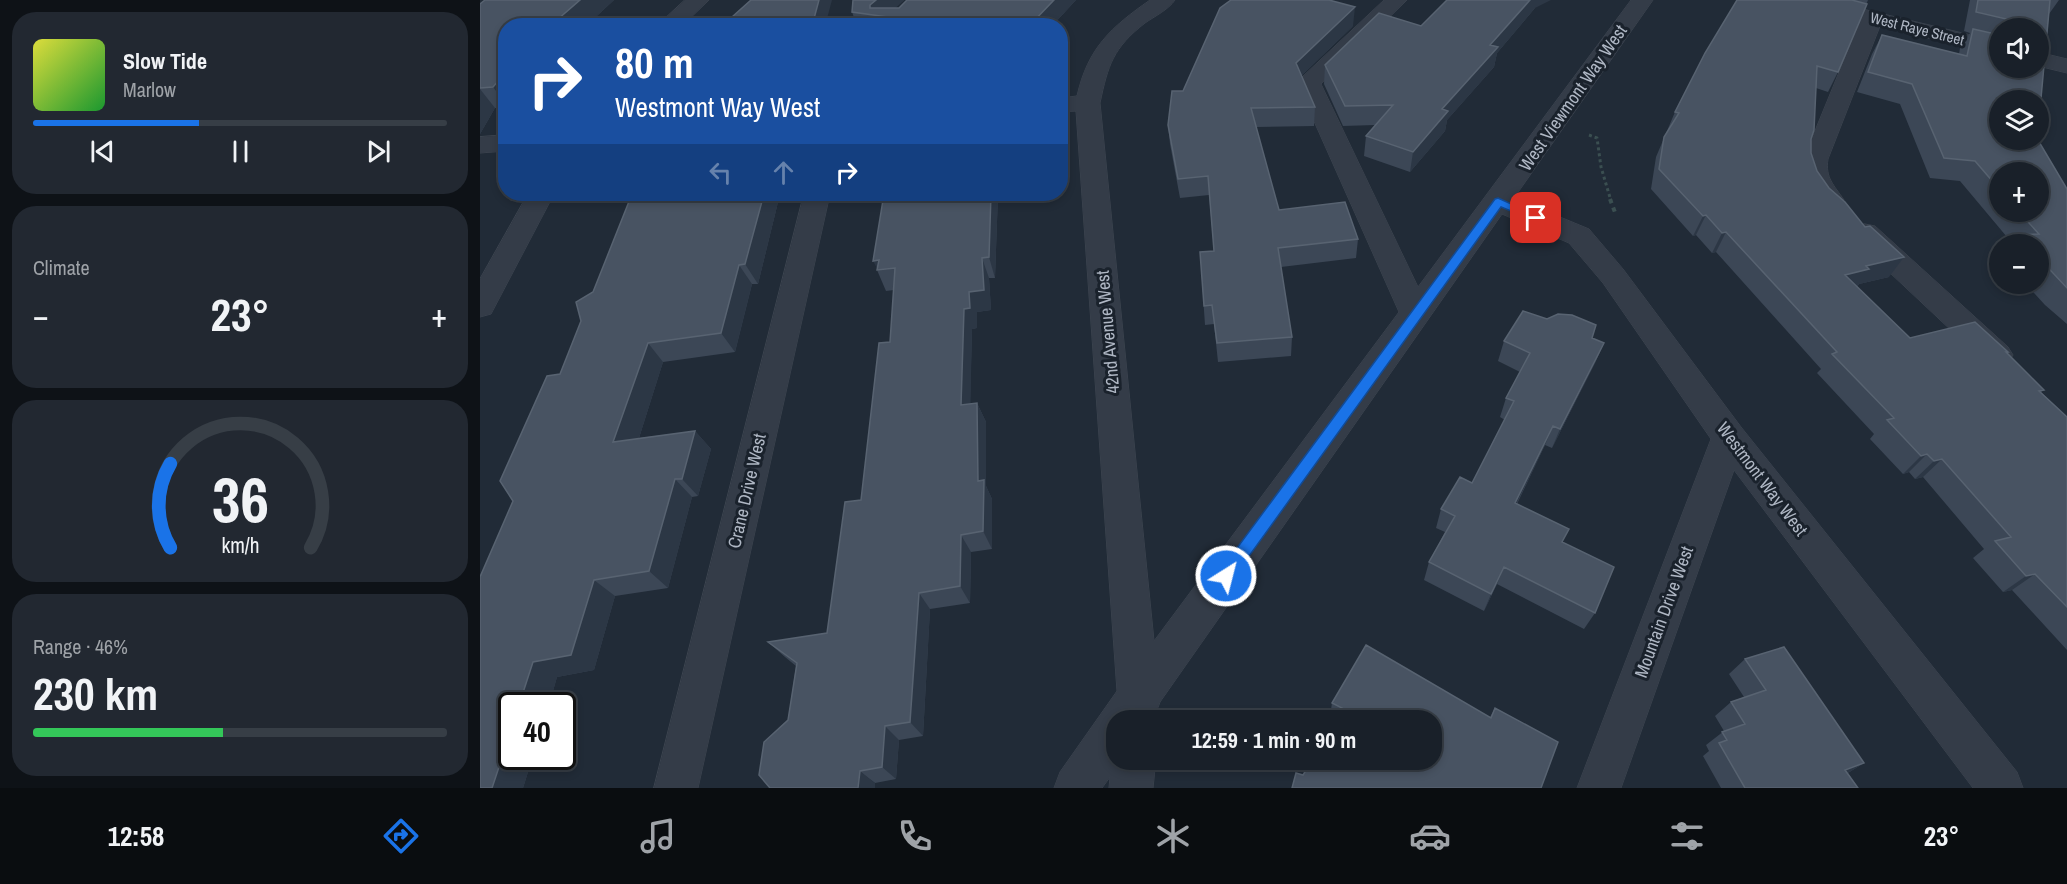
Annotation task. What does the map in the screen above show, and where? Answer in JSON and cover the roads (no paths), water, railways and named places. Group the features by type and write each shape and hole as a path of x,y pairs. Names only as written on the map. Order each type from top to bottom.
{"street":[{"path":"677,18 698,0"},
{"name":"42nd Avenue West","path":"1133,710 1074,104 1110,43 1164,0"},
{"path":"1396,0 1309,83 1416,315"},
{"name":"West Viewmont Way West","path":"1134,710 1642,0"},
{"name":"West Raye Street","path":"1799,0 1989,46"},
{"path":"1872,18 1815,159 1812,170 1817,185 1829,200 2016,373"},
{"path":"2049,62 2067,66"},
{"path":"480,145 498,144"},
{"path":"480,306 537,201"},
{"name":"Crane Drive West","path":"676,788 816,201"},
{"name":"Westmont Way West","path":"1498,202 1579,236 1612,276 1729,437 2001,788"},
{"name":"Mountain Drive West","path":"1599,788 1729,437"},
{"path":"1077,788 1106,744"},
{"path":"1131,788 1133,770"}]}
